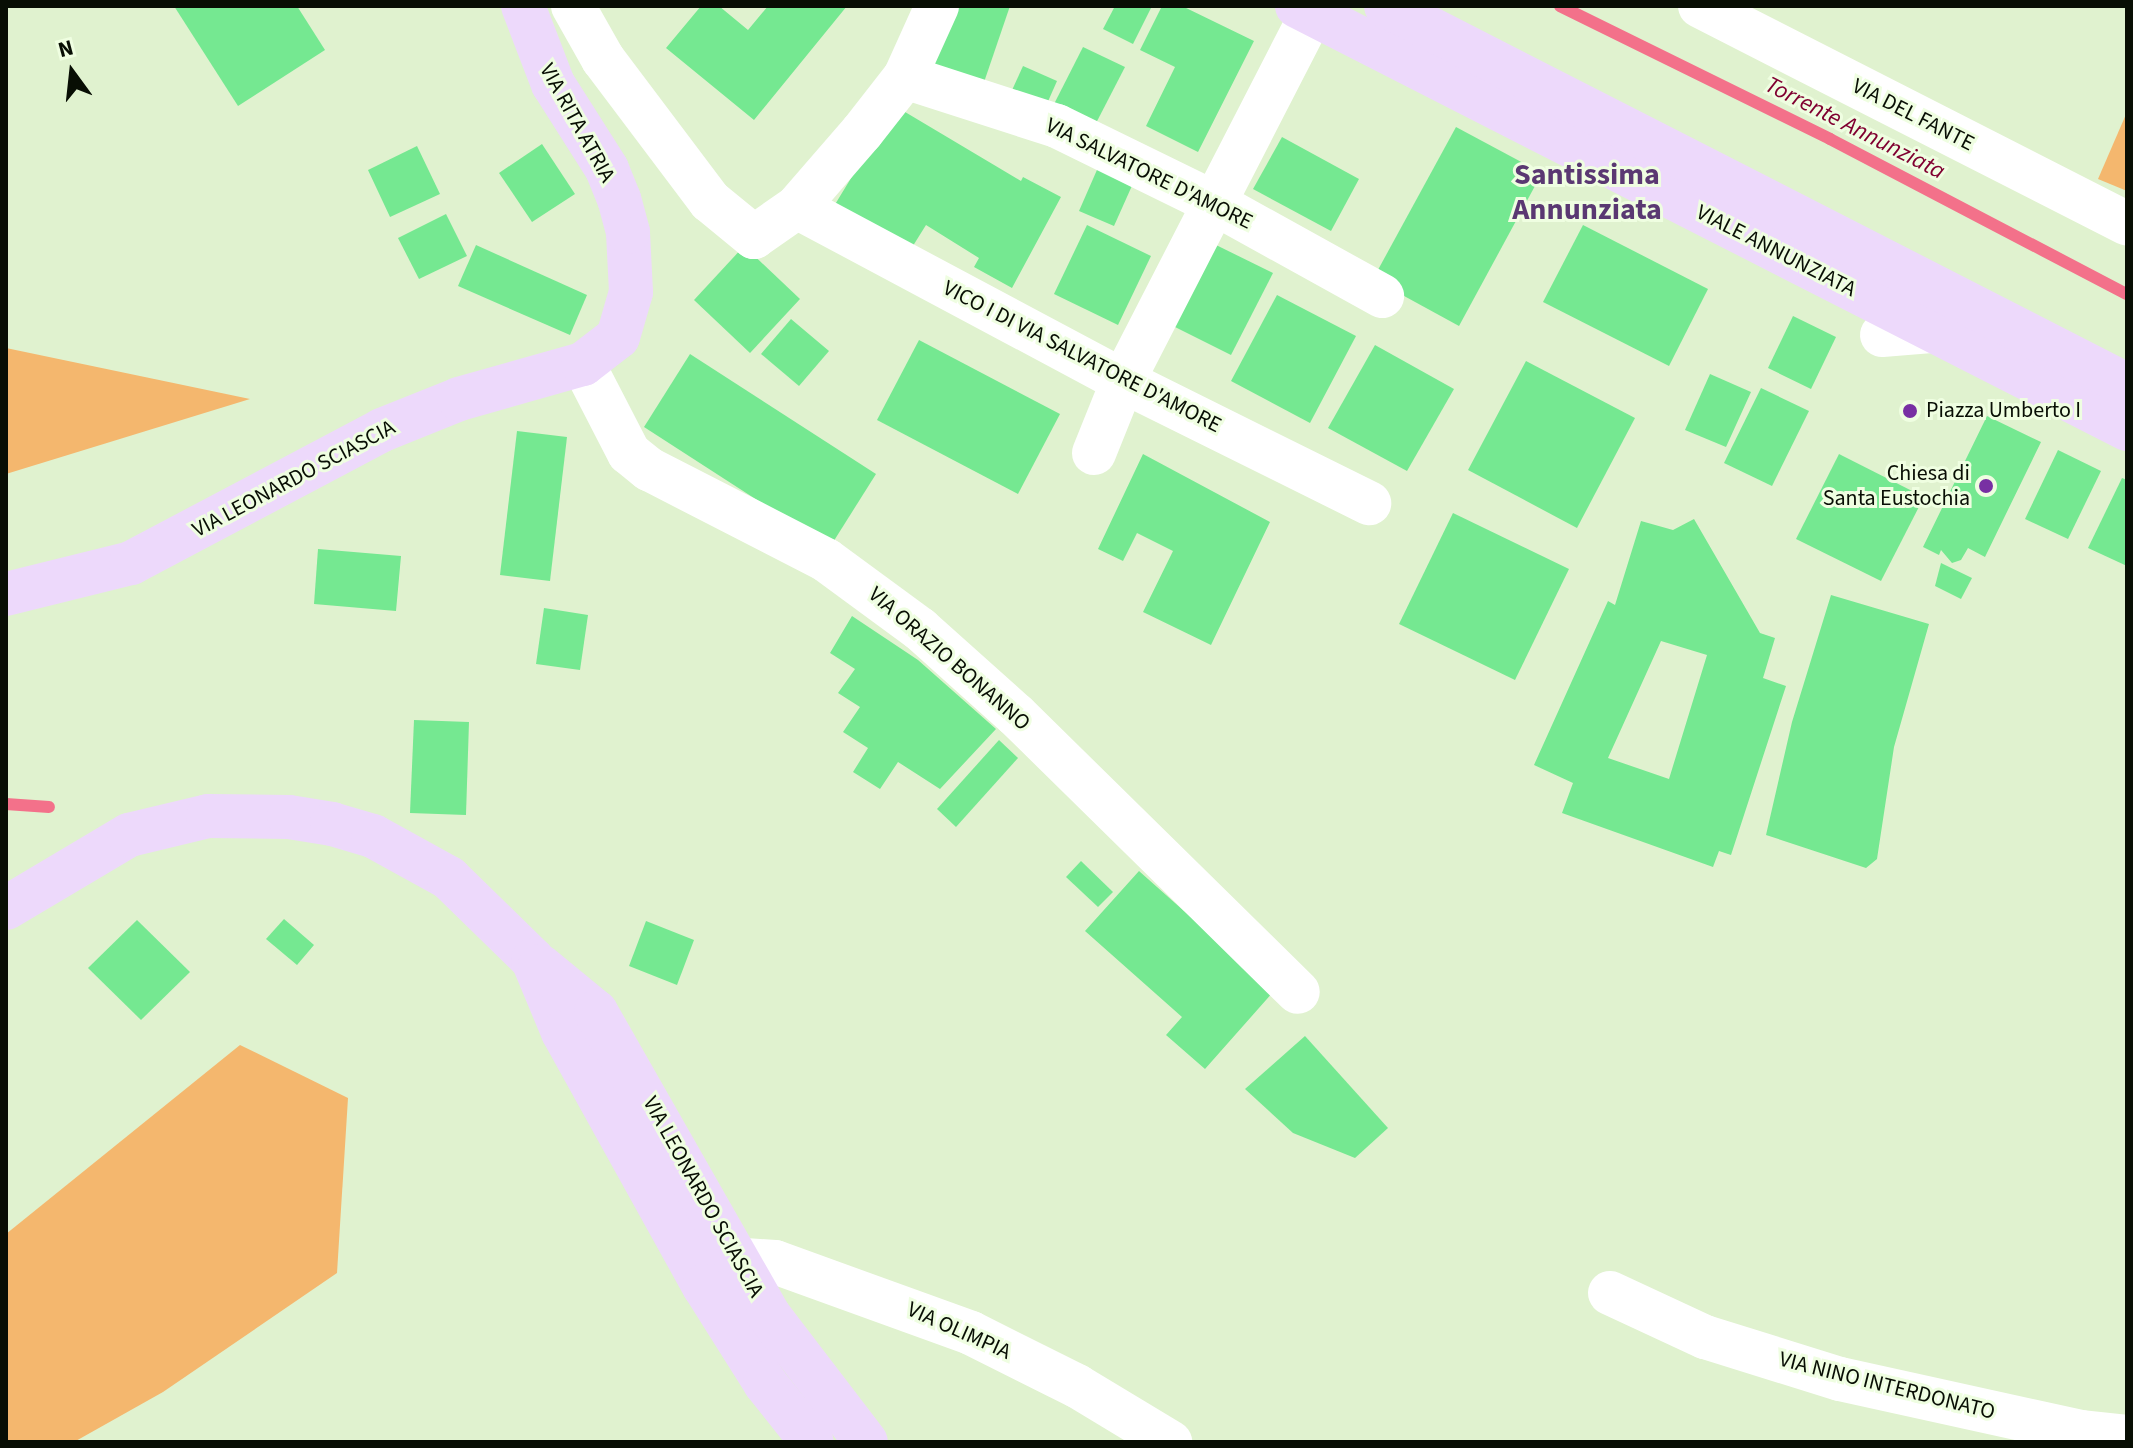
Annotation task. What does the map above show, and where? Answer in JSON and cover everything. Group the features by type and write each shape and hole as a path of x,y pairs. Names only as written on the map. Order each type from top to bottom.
{"street":[{"name":"VIA RITA ATRIA","path":"523,6 553,84 607,169 628,232 631,292 627,317 604,352 583,364"},
{"path":"573,6 595,47 710,201 754,237 797,207 905,77 937,6"},
{"name":"VIALE ANNUNZIATA","path":"1386,6 1940,313 2127,429"},
{"name":"VIA DEL FANTE","path":"1700,6 2127,224"},
{"path":"1094,453 1123,381 1216,204 1308,9"},
{"name":"VIALE ANNUNZIATA","path":"1308,9 1940,313 2127,385"},
{"name":"VIA SALVATORE D'AMORE","path":"905,77 1057,126 1216,204 1382,296"},
{"name":"VICO I DI VIA SALVATORE D'AMORE","path":"797,207 1123,381 1369,503"},
{"path":"1882,335 1940,313"},
{"name":"VIA LEONARDO SCIASCIA","path":"6,594 131,563 416,415 583,364"},
{"name":"VIA ORAZIO BONANNO","path":"583,364 629,453 649,469 826,560 920,629 1016,715 1298,992"},
{"name":"VIA LEONARDO SCIASCIA","path":"6,908 92,852 167,822 208,816 289,817 373,836 413,855 477,900 533,960 596,1012 733,1256 800,1361 866,1442"},
{"name":"VIA LEONARDO SCIASCIA","path":"533,960 563,1032 687,1257 749,1360 812,1442"},
{"name":"VIA OLIMPIA","path":"687,1257 733,1256 815,1274 971,1333 1077,1386 1170,1442"},
{"name":"VIA NINO INTERDONATO","path":"1610,1293 1705,1337 1840,1379 2040,1432 2127,1437"}],"shaded area":[{"path":"2127,112 2127,191 2098,179"},
{"path":"6,348 250,399 6,474"},
{"path":"240,1045 348,1098 337,1273 163,1392 74,1442 6,1442 6,1234"}],"building":[{"path":"174,6 297,6 325,50 238,106"},
{"path":"701,6 719,6 748,30 768,6 847,6 754,120 666,48"},
{"path":"953,6 1010,6 981,91 930,74"},
{"path":"1115,6 1152,6 1133,44 1103,29"},
{"path":"1162,6 1182,6 1254,41 1198,152 1146,126 1175,67 1140,50"},
{"path":"1083,47 1125,67 1093,129 1052,108"},
{"path":"1023,66 1057,81 1042,115 1008,99"},
{"path":"895,106 1021,181 1023,177 1061,197 1012,288 974,267 979,258 926,225 906,257 831,211"},
{"path":"1456,127 1542,173 1459,326 1373,279"},
{"path":"1282,137 1359,179 1331,231 1253,189"},
{"path":"542,144 575,194 532,222 499,173"},
{"path":"417,146 440,194 390,217 368,170"},
{"path":"1100,163 1135,179 1114,226 1079,211"},
{"path":"446,214 467,256 419,279 398,238"},
{"path":"1087,225 1151,256 1118,325 1054,294"},
{"path":"1583,225 1708,289 1669,366 1543,302"},
{"path":"1212,243 1273,273 1231,355 1171,325"},
{"path":"476,245 587,295 570,335 458,286"},
{"path":"744,246 800,299 750,353 694,300"},
{"path":"1277,295 1356,336 1310,423 1231,381"},
{"path":"1793,316 1836,337 1811,389 1768,368"},
{"path":"791,319 829,351 799,386 761,354"},
{"path":"919,340 1060,414 1018,494 877,420"},
{"path":"1375,345 1454,389 1407,471 1328,428"},
{"path":"690,354 876,474 830,547 644,427"},
{"path":"1526,361 1635,418 1577,528 1468,470"},
{"path":"1710,374 1751,392 1726,447 1685,430"},
{"path":"1761,388 1809,411 1772,486 1724,463"},
{"name":"Chiesa di Santa Eustochia","path":"1987,416 2041,442 1985,557 1968,548 1961,560 1952,563 1941,550 1939,555 1923,547"},
{"path":"517,431 567,437 550,581 500,575"},
{"path":"2058,450 2101,471 2068,539 2025,519"},
{"path":"1143,454 1270,522 1211,645 1143,612 1173,551 1137,533 1123,561 1098,549"},
{"path":"1839,454 1924,497 1881,581 1796,539"},
{"path":"2122,478 2127,480 2127,566 2088,548"},
{"path":"1453,513 1569,569 1515,680 1399,624"},
{"path":"1694,519 1760,633 1775,638 1763,678 1786,686 1731,855 1719,851 1713,867 1562,813 1573,783 1534,765 1608,601 1615,605 1641,521 1673,530","holes":["1661,641 1707,655 1669,779 1608,758"]},
{"path":"318,549 401,556 396,611 314,604"},
{"path":"1941,563 1972,578 1961,599 1935,586"},
{"path":"1831,595 1929,624 1894,747 1877,859 1866,868 1766,835 1792,722"},
{"path":"544,608 588,615 580,670 536,664"},
{"path":"852,616 918,660 996,729 940,789 898,762 880,789 853,772 868,748 843,732 860,707 838,693 855,669 830,653"},
{"path":"414,720 469,722 466,815 410,813"},
{"path":"999,740 1018,758 956,827 937,809"},
{"path":"1081,861 1113,892 1098,907 1066,877"},
{"path":"1139,871 1274,991 1205,1069 1166,1035 1182,1017 1085,931"},
{"path":"284,919 314,945 297,965 266,939"},
{"path":"137,920 190,972 141,1020 88,968"},
{"path":"646,921 694,940 677,985 629,966"},
{"path":"1305,1036 1388,1128 1355,1158 1293,1133 1245,1089"}],"waterway":[{"name":"Torrente Annunziata","path":"1560,6 1830,139 2127,294"},
{"path":"6,804 49,807"}],"place":[{"name":"Piazza Umberto I","path":"1910,411"},
{"name":"Chiesa di Santa Eustochia","path":"1986,486"}],"district":[{"name":"Santissima Annunziata","path":"1587,192"}]}
